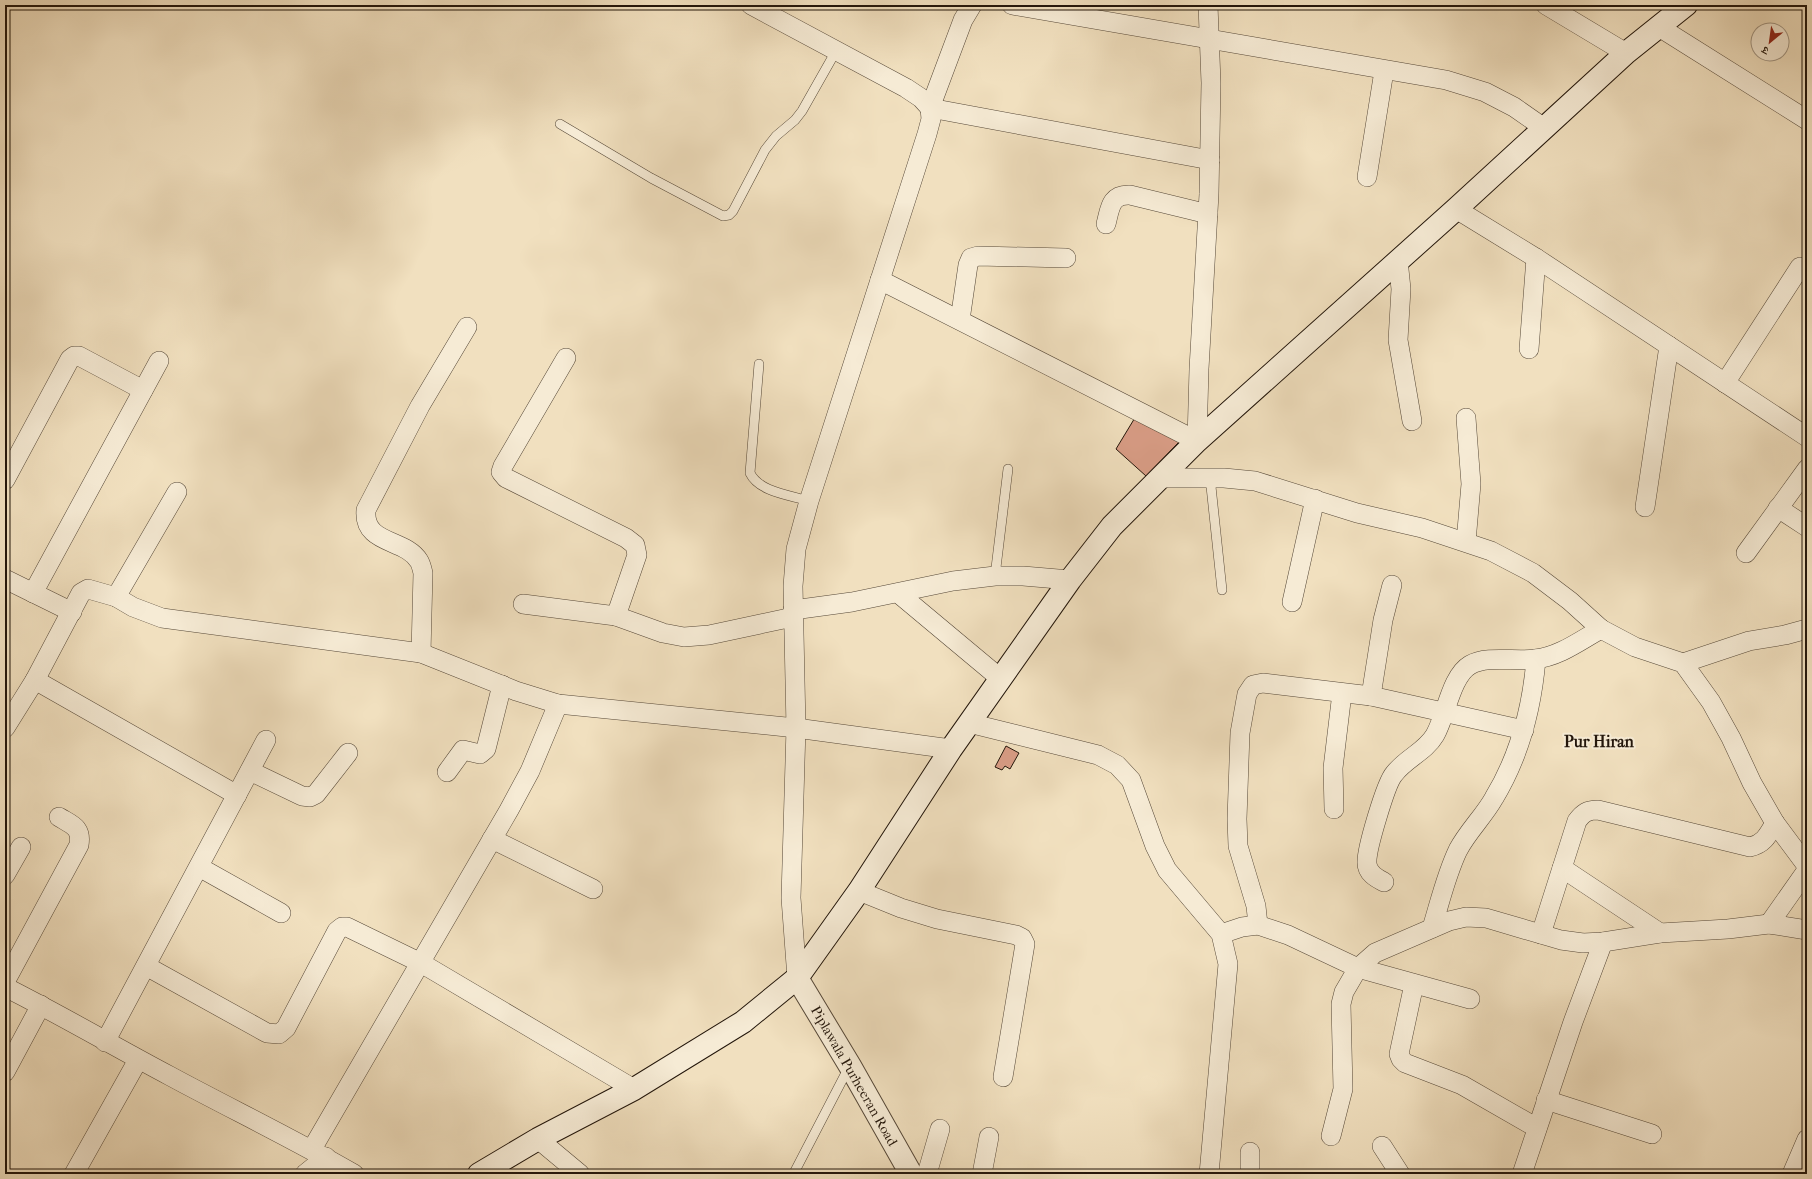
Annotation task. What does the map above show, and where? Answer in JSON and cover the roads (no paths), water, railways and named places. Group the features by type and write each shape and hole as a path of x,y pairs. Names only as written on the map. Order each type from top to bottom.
{"main road":[{"path":"479,1174 538,1139 634,1089 743,1022 797,978 859,891 951,749 1070,580 1112,526 1197,441 1456,209 1626,53 1686,5"},
{"name":"Piplawala Purheeran Road","path":"797,978 850,1066 911,1174"}],"street":[{"path":"797,978 792,898 796,728 793,613 796,549 809,501 927,134 931,119 930,108 963,20 972,5"},
{"path":"1012,5 1208,38 1384,71 1446,80 1485,92 1514,107 1544,128"},
{"path":"880,280 1197,441 1198,369 1210,160 1211,83 1208,38 1208,5"},
{"path":"1546,5 1626,53"},
{"path":"760,7 836,51 906,88 921,98 930,108 1210,160"},
{"path":"1659,27 1807,120"},
{"path":"1367,177 1384,71"},
{"path":"1106,224 1115,199 1120,194 1130,195 1208,214"},
{"path":"1456,209 1536,258 1725,383 1806,434"},
{"path":"960,320 968,265 971,258 978,256 1066,258"},
{"path":"1529,349 1536,258"},
{"path":"1398,260 1400,289 1398,340 1412,421"},
{"path":"1725,383 1800,267"},
{"path":"421,653 423,573 419,561 410,552 370,530 365,520 366,510 420,406 467,327"},
{"path":"1645,507 1669,346"},
{"path":"5,480 70,359 74,356 79,356 143,390"},
{"path":"566,358 503,466 501,472 506,478 626,538 635,545 637,555 616,616"},
{"path":"33,593 159,362"},
{"path":"1466,418 1471,484 1466,542"},
{"path":"1746,553 1807,469"},
{"path":"1159,478 1210,477 1255,481 1358,513 1422,528 1466,542 1491,551 1533,573 1570,601 1601,629 1635,647 1683,663 1711,702 1731,738 1752,783 1775,823 1807,866"},
{"path":"116,597 178,492"},
{"path":"1292,602 1315,499"},
{"path":"1778,508 1807,527"},
{"path":"523,604 616,616 663,633 684,637 709,635 793,613 953,581 995,576 1023,576 1070,580"},
{"path":"5,579 72,612"},
{"path":"1371,696 1383,620 1392,585"},
{"path":"5,728 35,680 82,593 88,589 116,597 134,607 162,618 421,653 502,685 558,704 796,728 951,749"},
{"path":"898,593 1001,679"},
{"path":"1384,882 1370,872 1367,864 1368,852 1392,775 1402,764 1428,746 1445,713 1459,677 1469,666 1481,661 1536,660 1562,651 1601,629"},
{"path":"1683,663 1749,642 1786,635 1807,629"},
{"path":"1432,928 1447,877 1459,849 1494,799 1509,772 1530,710 1536,660"},
{"path":"35,680 238,796"},
{"path":"1258,925 1256,906 1238,846 1237,819 1239,752 1247,694 1253,685 1263,683 1371,696 1524,730"},
{"path":"447,772 463,750 480,754 486,749 502,685"},
{"path":"1334,809 1333,768 1342,693"},
{"path":"305,1174 319,1153 353,1076 421,962 530,771 558,704"},
{"path":"970,723 1098,755 1117,765 1131,780 1155,846 1167,870 1222,934 1228,964 1208,1174"},
{"path":"106,1042 238,796 266,740"},
{"path":"250,771 302,796 310,797 316,794 348,753"},
{"path":"1542,934 1577,821 1583,813 1590,810 1750,847 1759,845 1765,839 1775,823"},
{"path":"5,982 79,845 80,836 77,828 59,817"},
{"path":"492,839 593,889"},
{"path":"5,875 21,847"},
{"path":"199,867 281,914"},
{"path":"1562,868 1660,933"},
{"path":"1769,924 1807,870"},
{"path":"859,891 901,908 937,919 1016,935 1022,938 1025,944 1003,1077"},
{"path":"1331,1136 1343,1089 1341,1004 1344,992 1358,968 1375,954 1432,928 1449,921 1466,917 1486,918 1542,934 1583,943 1603,942 1660,933 1728,929 1769,924 1807,930"},
{"path":"1222,934 1242,927 1258,925 1288,934 1358,968 1470,999"},
{"path":"146,966 267,1033 279,1034 286,1028 337,932 342,927 347,927 421,962 634,1089"},
{"path":"1522,1174 1573,1022 1603,942"},
{"path":"1414,984 1399,1054 1401,1059 1462,1085 1537,1128"},
{"path":"5,987 41,1005 138,1060 319,1153 354,1174"},
{"path":"5,1072 41,1005"},
{"path":"74,1174 138,1060"},
{"path":"1546,1100 1652,1134"},
{"path":"927,1174 940,1129"},
{"path":"982,1174 989,1137"},
{"path":"538,1139 580,1174"},
{"path":"1792,1174 1807,1140"},
{"path":"1382,1146 1400,1174"},
{"path":"1250,1152 1250,1174"}],"lane":[{"path":"560,124 651,178 723,216 729,215 733,211 776,136 795,120 802,111 836,51"},
{"path":"759,364 750,473 754,481 763,486 809,501"},
{"path":"995,576 1008,469"},
{"path":"1210,477 1222,590"},
{"path":"795,1171 850,1066"}],"district":[{"name":"Pur Hiran","path":"1599,741"}]}
